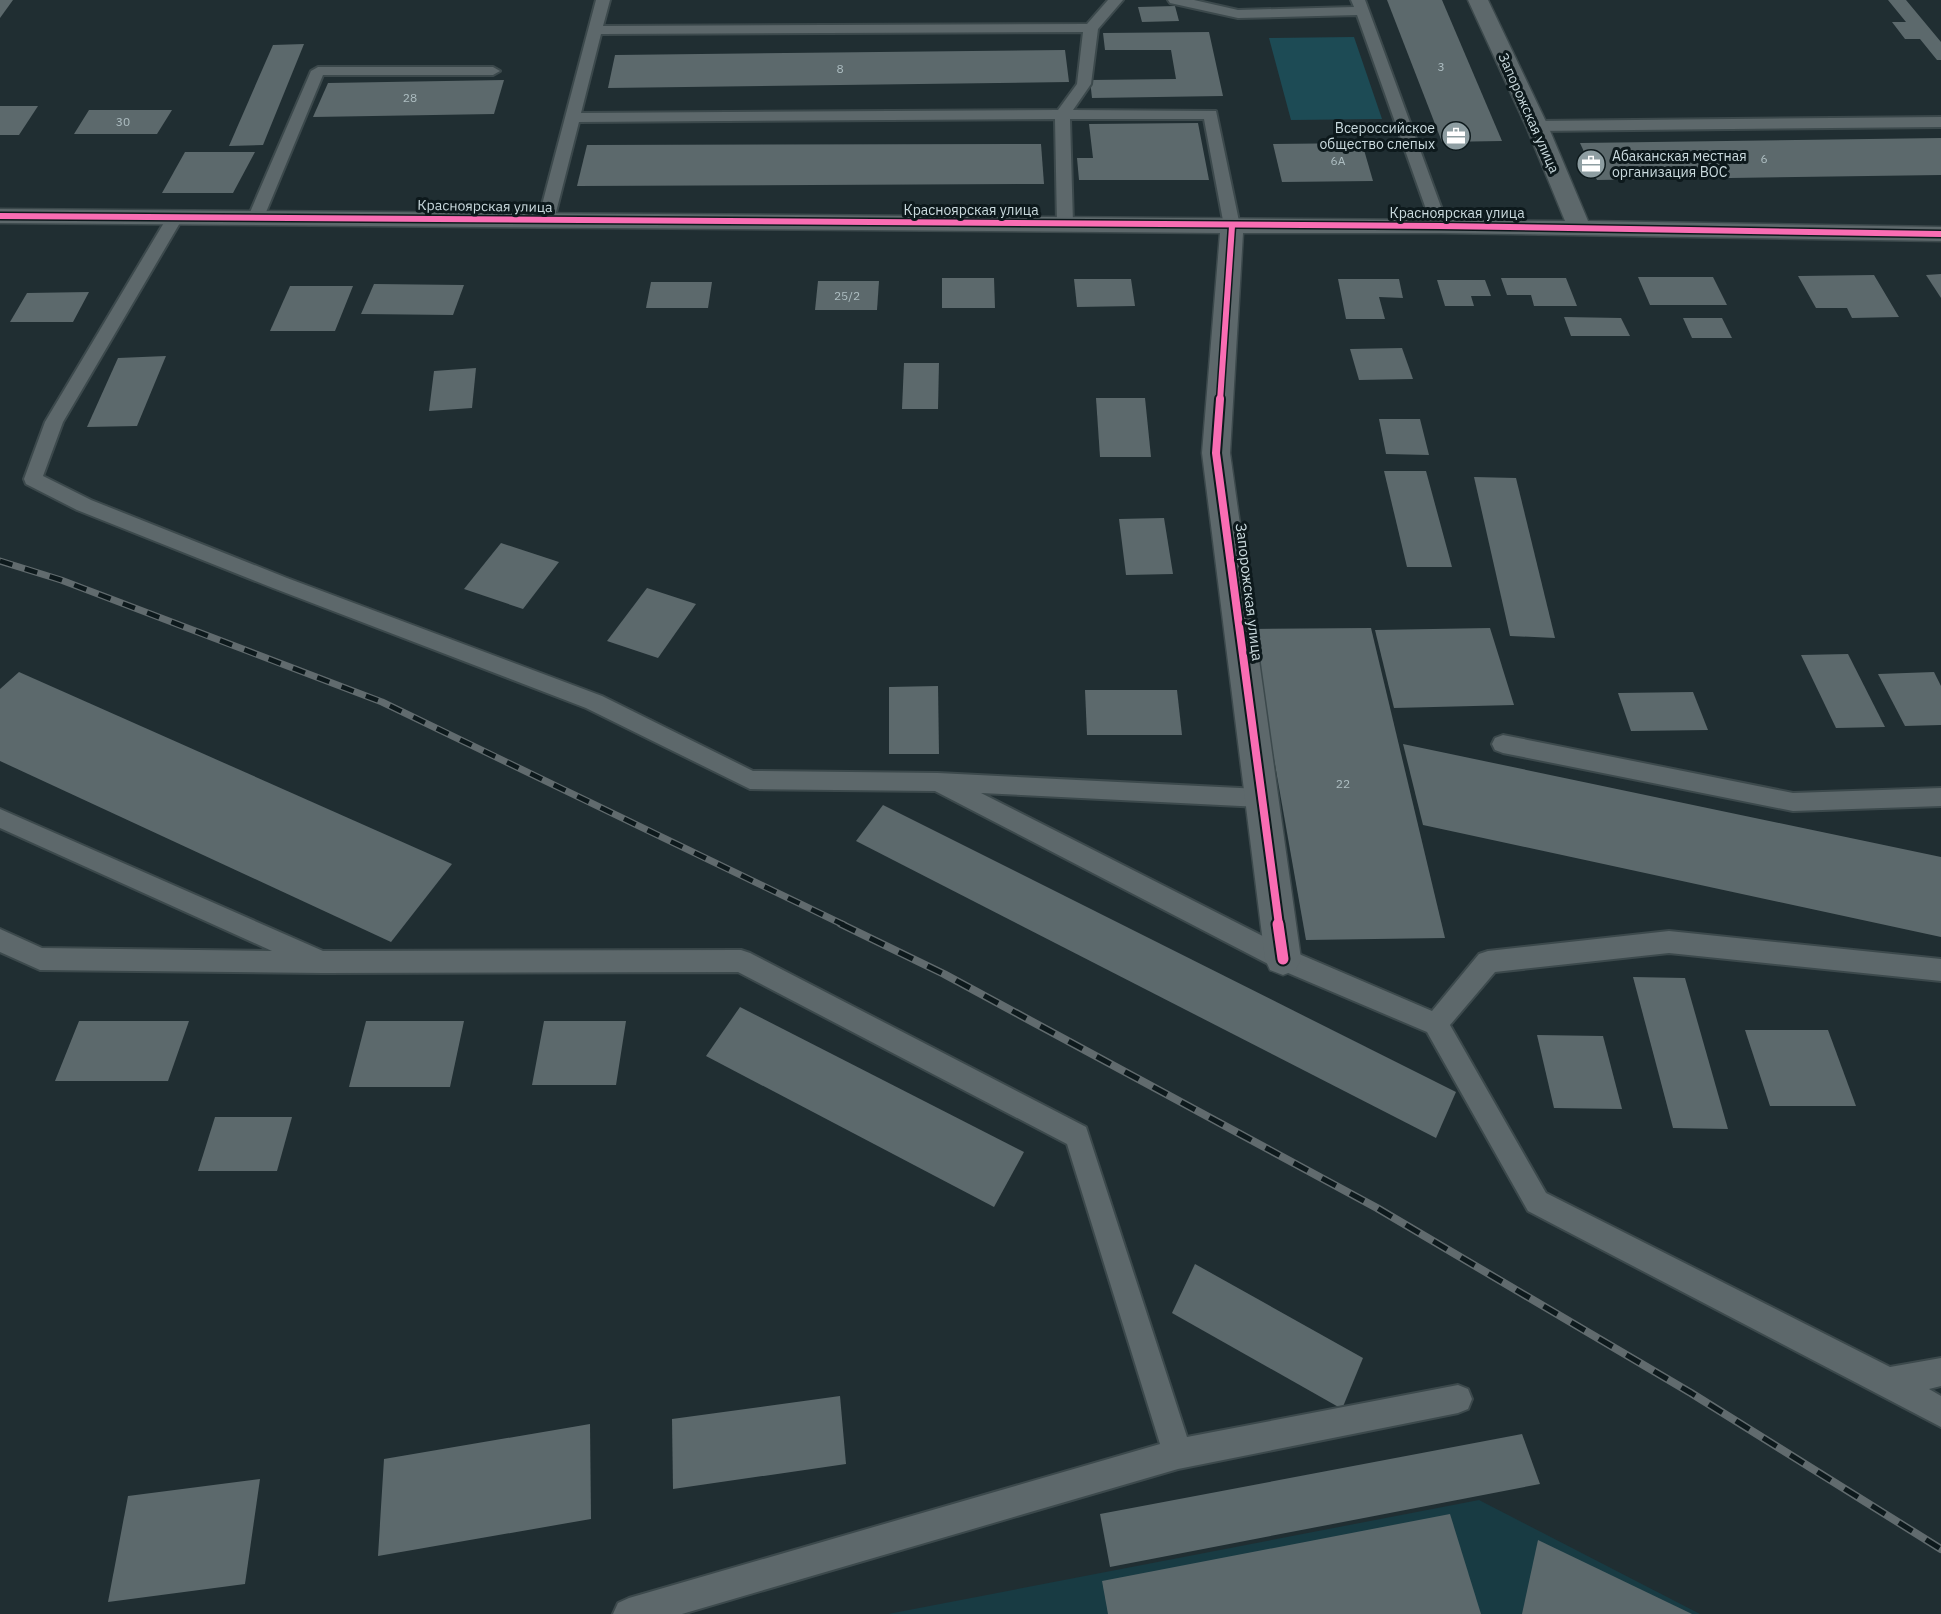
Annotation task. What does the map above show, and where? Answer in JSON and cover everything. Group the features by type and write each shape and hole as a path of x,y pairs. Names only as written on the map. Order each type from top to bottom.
{"street":[{"name":"Запорожская улица","path":"1478,0 1537,126 1579,227"},
{"name":"Красноярская улица","path":"0,216 1579,227 1941,234"},
{"name":"Запорожская улица","path":"1232,226 1216,453 1283,959"}],"lane":[{"path":"546,220 603,0"},
{"path":"1065,224 1062,116 1084,84 1091,28 1116,0"},
{"path":"1175,0 1236,7 1360,6 1440,226"},
{"path":"595,30 1091,28"},
{"path":"256,217 318,71 493,71"},
{"path":"573,118 1210,114 1232,226"},
{"path":"1537,126 1941,122"},
{"path":"176,216 54,422 33,479 84,505 247,570 594,702 750,780 938,782 1260,798"},
{"path":"1503,744 1793,802 1941,797"},
{"path":"938,782 1283,959 1437,1024 1537,1202 1889,1382 1941,1412"},
{"path":"0,818 323,962"},
{"path":"0,940 40,959 323,962 741,961 1077,1136 1178,1454"},
{"path":"1437,1024 1488,962 1669,942 1941,970"},
{"path":"1889,1382 1941,1372"},
{"path":"628,1614 1178,1454 1458,1399"}],"shaded area":[{"path":"1354,37 1382,119 1291,120 1269,38"},
{"path":"1479,1500 1700,1614 888,1614"}],"building":[{"path":"0,0 13,0 0,18"},
{"path":"1387,0 1442,0 1502,141 1442,142"},
{"path":"1888,0 1906,0 1941,42 1941,60 1937,60 1920,39 1905,39 1892,22 1906,22"},
{"path":"1175,6 1179,21 1142,22 1138,7"},
{"path":"1209,32 1223,96 1092,98 1090,80 1176,79 1171,50 1105,50 1103,33"},
{"path":"304,44 263,145 229,146 273,45"},
{"path":"1065,50 1069,82 608,88 615,55"},
{"path":"504,80 494,114 313,117 328,83"},
{"path":"0,106 38,106 19,135 0,135"},
{"path":"89,110 172,110 157,134 74,134"},
{"path":"1198,123 1209,180 1079,180 1077,158 1093,158 1089,124"},
{"path":"1941,138 1941,175 1597,180 1580,143"},
{"path":"1362,143 1373,181 1282,182 1273,144"},
{"path":"1041,144 1044,184 577,186 587,145"},
{"path":"185,152 255,152 233,193 162,193"},
{"path":"1941,274 1941,298 1926,275"},
{"path":"1874,275 1899,317 1852,318 1847,308 1816,308 1798,276"},
{"path":"1638,277 1713,277 1727,305 1650,305"},
{"path":"942,278 994,278 995,308 942,308"},
{"path":"1501,278 1566,278 1577,306 1534,306 1531,295 1507,295"},
{"path":"1074,279 1131,279 1135,306 1077,307"},
{"path":"1338,279 1399,279 1403,298 1379,297 1385,319 1346,319"},
{"path":"1437,280 1485,280 1491,296 1471,296 1474,306 1445,306"},
{"path":"818,281 879,281 877,310 815,310"},
{"path":"651,282 712,282 708,308 646,308"},
{"path":"374,284 464,285 453,315 361,314"},
{"path":"290,286 353,286 335,331 270,331"},
{"path":"89,292 73,322 10,322 27,293"},
{"path":"1564,317 1621,318 1630,336 1571,336"},
{"path":"1683,318 1722,318 1732,338 1692,338"},
{"path":"1402,348 1413,379 1359,380 1350,349"},
{"path":"166,356 137,426 87,427 118,358"},
{"path":"904,363 939,363 938,409 902,409"},
{"path":"476,368 472,408 429,411 434,371"},
{"path":"1096,398 1145,398 1151,457 1100,457"},
{"path":"1379,419 1420,419 1429,455 1386,454"},
{"path":"1384,471 1426,471 1452,567 1407,567"},
{"path":"1474,477 1516,478 1555,638 1510,636"},
{"path":"1164,518 1173,574 1126,575 1119,519"},
{"path":"501,543 559,562 523,609 464,589"},
{"path":"647,588 696,604 658,658 607,641"},
{"path":"1371,628 1445,938 1306,940 1251,629"},
{"path":"1490,628 1514,705 1394,708 1375,630"},
{"path":"1848,654 1885,727 1836,728 1801,655"},
{"path":"19,672 452,864 391,942 0,761 0,689"},
{"path":"1934,672 1941,686 1941,725 1905,726 1878,674"},
{"path":"938,686 939,754 889,754 889,687"},
{"path":"1085,690 1177,690 1182,735 1087,735"},
{"path":"1693,692 1708,730 1631,731 1618,693"},
{"path":"1403,744 1941,857 1941,937 1423,825"},
{"path":"883,805 1456,1092 1436,1138 856,841"},
{"path":"1633,977 1685,978 1728,1129 1673,1128"},
{"path":"740,1007 1024,1152 994,1207 706,1056"},
{"path":"79,1021 189,1021 168,1081 55,1081"},
{"path":"366,1021 464,1021 450,1087 349,1087"},
{"path":"544,1021 626,1021 616,1085 532,1085"},
{"path":"1745,1030 1828,1030 1856,1106 1770,1106"},
{"path":"1537,1035 1603,1036 1622,1109 1554,1108"},
{"path":"215,1117 292,1117 277,1171 198,1171"},
{"path":"1195,1264 1363,1358 1342,1409 1172,1313"},
{"path":"840,1396 846,1464 673,1489 672,1419"},
{"path":"590,1424 591,1519 378,1556 384,1459"},
{"path":"1522,1434 1540,1484 1110,1567 1100,1514"},
{"path":"260,1479 245,1584 108,1602 128,1496"},
{"path":"1450,1514 1481,1614 1108,1614 1102,1581"},
{"path":"1538,1540 1692,1614 1522,1614"}],"railway":[{"path":"0,561 61,580 382,702 844,925"},
{"path":"841,924 944,974 1377,1208 1691,1393 1941,1549"}],"cycle path":[{"path":"0,216 1440,226 1941,234"},
{"path":"1232,226 1216,453 1283,959"}],"place":[{"name":"Всероссийское общество слепых","path":"1456,136"},
{"name":"Абаканская местная организация ВОС","path":"1591,164"}]}
